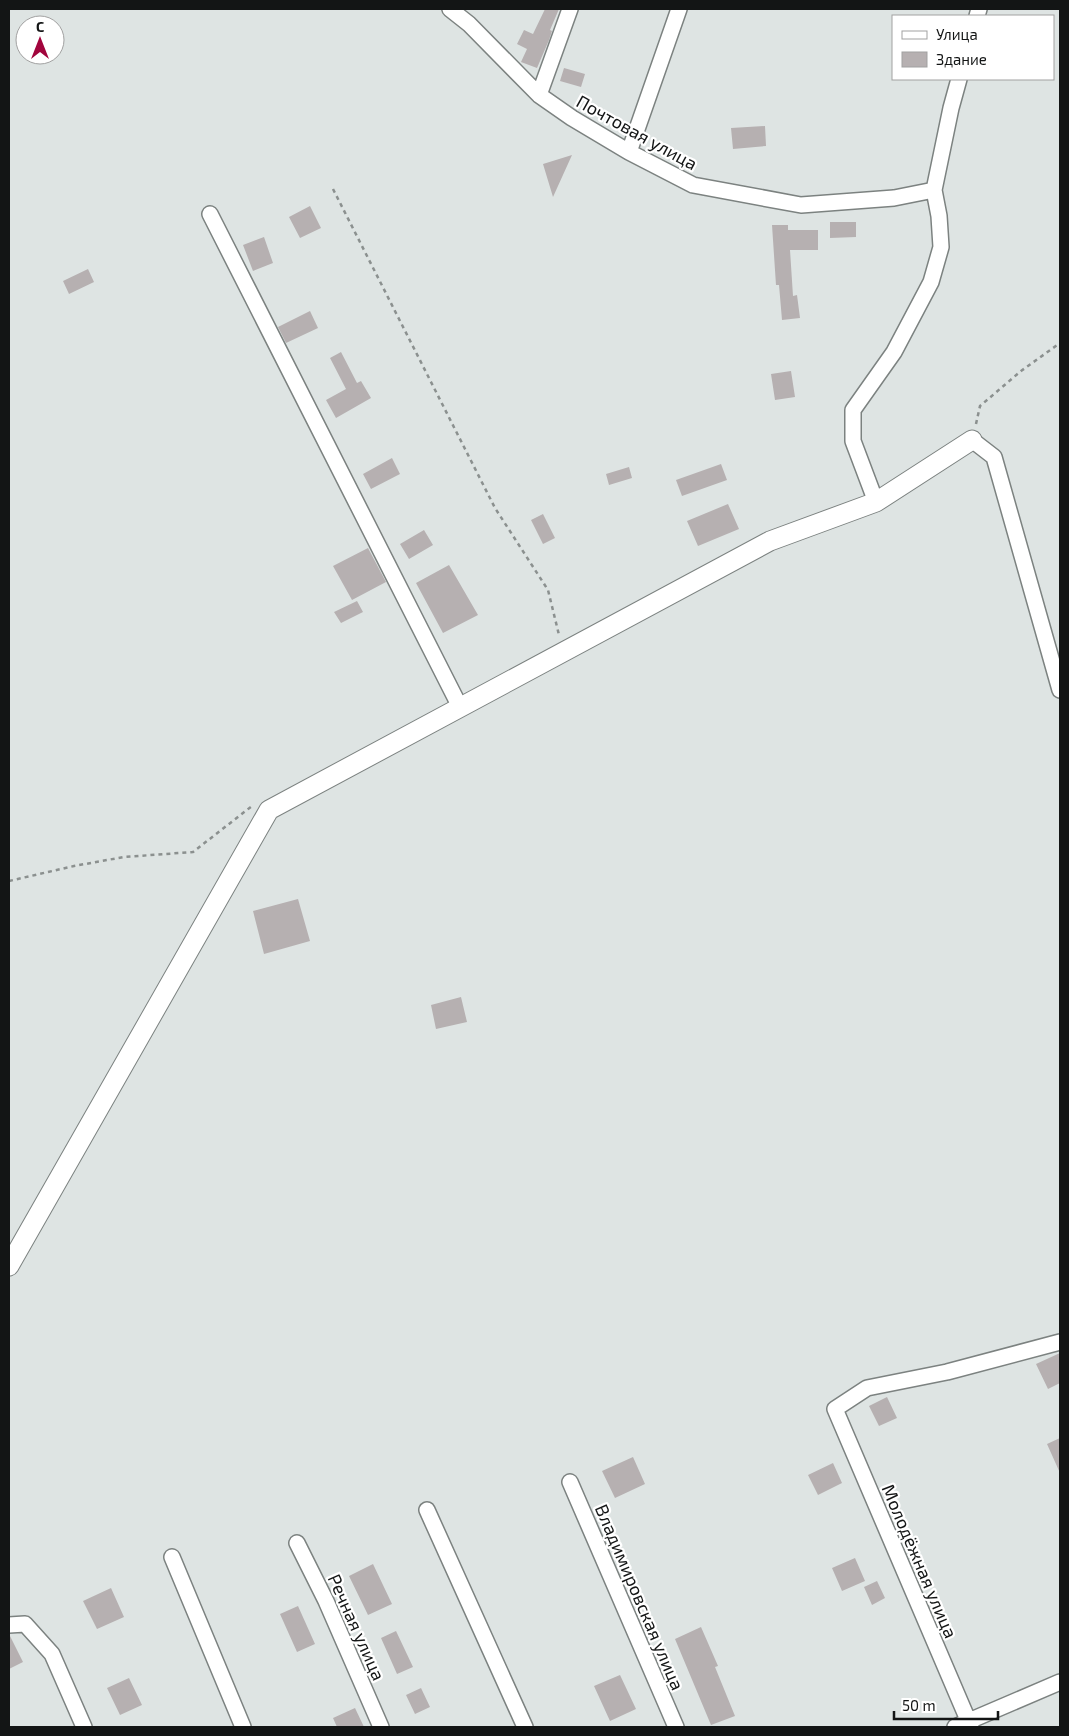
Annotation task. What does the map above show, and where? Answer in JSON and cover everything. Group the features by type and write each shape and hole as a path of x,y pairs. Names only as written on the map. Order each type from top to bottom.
{"street":[{"name":"Почтовая улица","path":"450,9 469,24 539,95 572,118 629,152 693,185 801,205 894,198 934,190"},
{"path":"539,95 570,9"},
{"path":"629,152 679,9"},
{"path":"876,502 854,441 853,410 894,352 931,282 941,247 934,190 959,80"},
{"path":"210,214 460,707"},
{"path":"9,1266 269,810 770,541 876,502 972,440 994,457 1060,690"},
{"name":"Молодёжная улица","path":"965,1725 835,1409 867,1388 946,1372 1060,1342"},
{"name":"Владимировская улица","path":"570,1482 676,1727"},
{"path":"427,1510 525,1727"},
{"name":"Речная улица","path":"298,1543 326,1601 381,1727"},
{"path":"172,1557 243,1727"},
{"path":"9,1625 25,1624 52,1654 84,1727"},
{"path":"965,1725 1060,1682"}],"path":[{"path":"333,189 495,508 548,590 563,651"},
{"path":"972,440 980,406 1021,371 1060,343"},
{"path":"9,881 124,857 193,852 253,805 269,810"}],"building":[{"path":"545,9 559,9 537,68 521,62 527,49 517,44 524,30 533,34"},
{"path":"564,68 585,74 581,87 560,81"},
{"path":"765,126 766,146 733,149 731,128"},
{"path":"572,155 553,197 543,164"},
{"path":"310,206 321,228 300,238 289,217"},
{"path":"830,222 856,222 856,237 830,238"},
{"path":"772,225 788,225 788,230 818,230 818,250 790,250 793,296 797,295 800,318 782,320 779,285 776,285"},
{"path":"264,237 273,263 253,271 243,245"},
{"path":"88,269 94,282 69,294 63,281"},
{"path":"310,311 318,328 286,343 278,327"},
{"path":"341,352 357,383 361,381 371,398 336,418 326,400 346,389 330,358"},
{"path":"791,371 795,397 775,400 771,374"},
{"path":"392,458 400,474 371,489 363,474"},
{"path":"721,464 727,480 682,496 676,480"},
{"path":"629,467 632,478 609,485 606,474"},
{"path":"728,504 739,529 698,546 687,521"},
{"path":"543,514 555,538 543,544 531,520"},
{"path":"424,530 433,545 409,559 400,544"},
{"path":"368,548 386,582 352,600 333,566"},
{"path":"449,565 478,615 443,633 416,583"},
{"path":"357,601 363,612 341,623 334,612"},
{"path":"298,899 310,941 264,954 253,911"},
{"path":"461,997 467,1022 436,1029 431,1005"},
{"path":"1060,1353 1060,1383 1048,1389 1036,1364"},
{"path":"887,1397 897,1418 879,1426 869,1406"},
{"path":"1060,1438 1060,1473 1047,1444"},
{"path":"633,1457 645,1484 615,1498 602,1471"},
{"path":"833,1463 842,1483 818,1495 808,1475"},
{"path":"855,1558 865,1581 842,1591 832,1568"},
{"path":"373,1564 392,1604 368,1615 349,1576"},
{"path":"877,1581 885,1598 872,1605 864,1587"},
{"path":"111,1588 124,1617 97,1629 83,1601"},
{"path":"298,1606 315,1644 297,1652 280,1614"},
{"path":"701,1627 718,1666 715,1667 735,1716 711,1725 675,1639"},
{"path":"396,1631 413,1667 397,1674 381,1638"},
{"path":"9,1634 23,1662 9,1669"},
{"path":"620,1675 636,1709 610,1721 594,1686"},
{"path":"129,1678 142,1705 120,1715 107,1688"},
{"path":"421,1688 430,1707 415,1714 406,1695"},
{"path":"355,1708 364,1727 337,1727 333,1718"}]}
